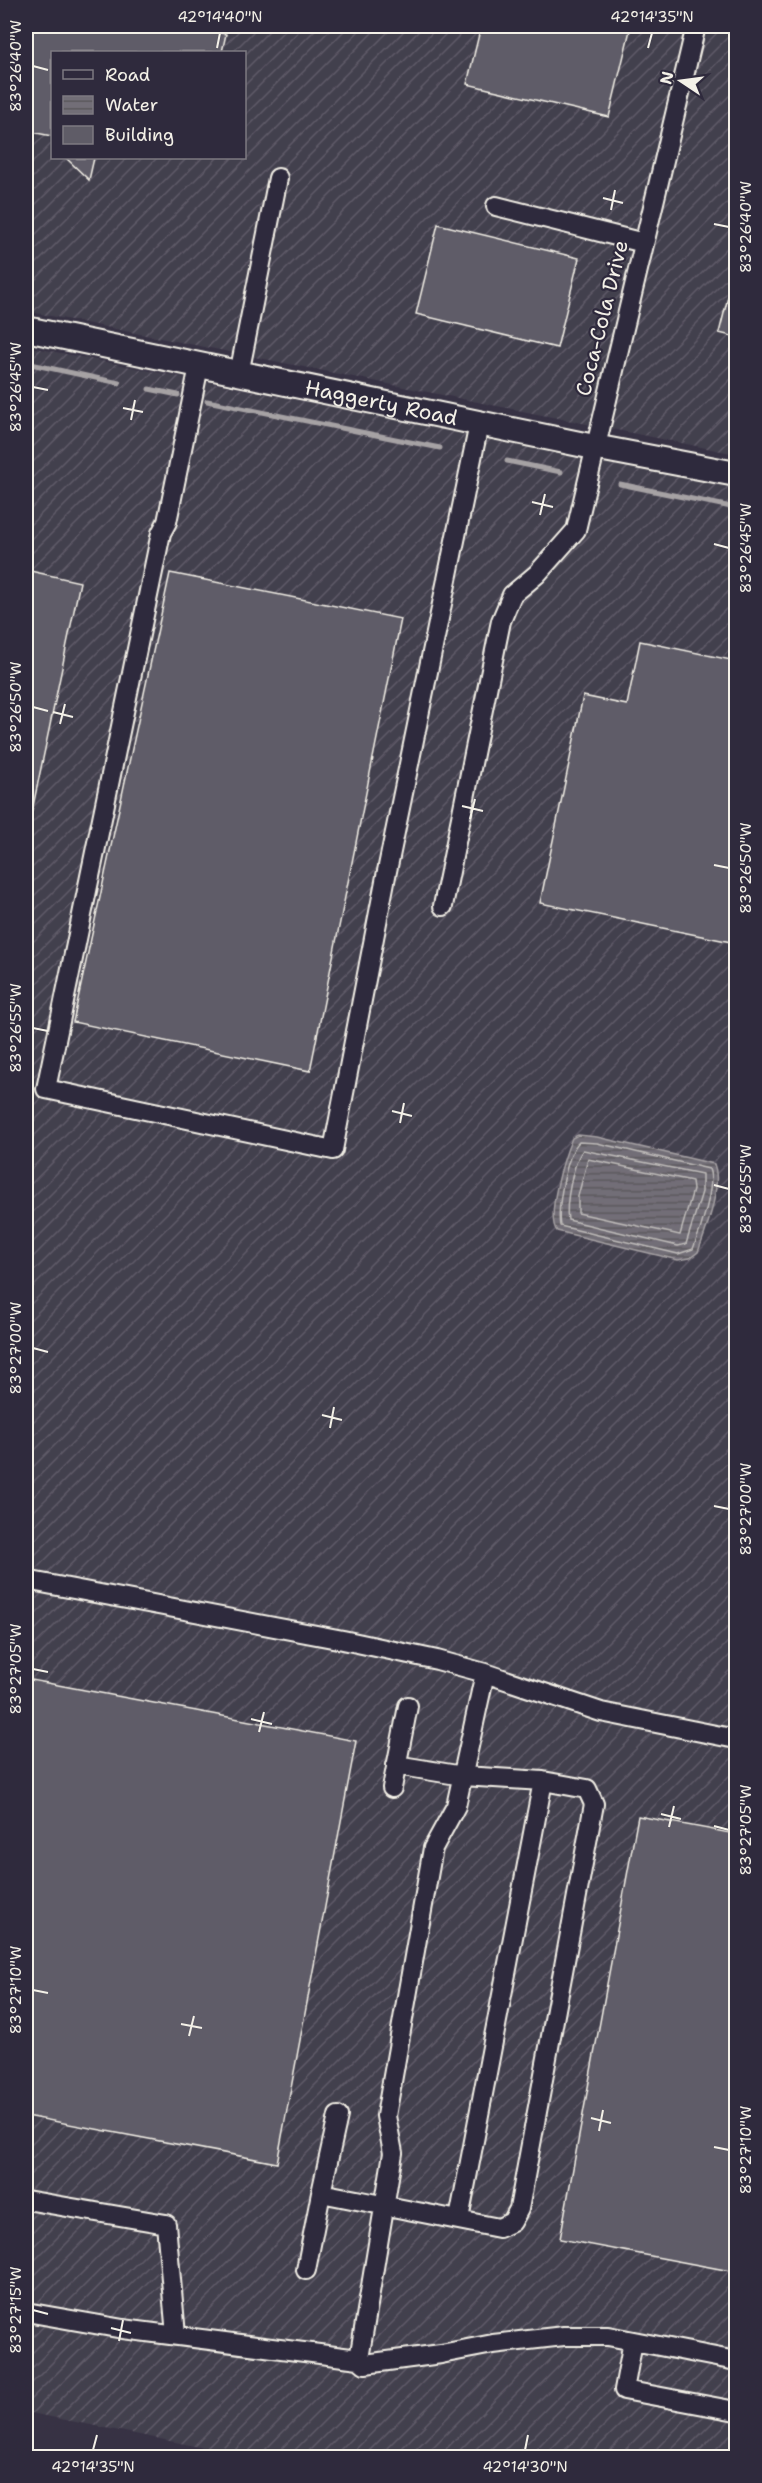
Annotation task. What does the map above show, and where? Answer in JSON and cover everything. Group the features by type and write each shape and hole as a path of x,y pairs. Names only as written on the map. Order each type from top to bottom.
{"main road":[{"name":"Haggerty Road","path":"26,329 594,447 736,474"}],"street":[{"name":"Coca-Cola Drive","path":"443,906 501,621 512,595 537,574 576,530 696,26"},
{"path":"239,374 278,178"},
{"path":"496,206 644,243"},
{"path":"199,366 167,522 161,533 46,1089 333,1150 386,876 479,423"},
{"path":"26,1580 343,1640 485,1673 601,1712 736,1739"},
{"path":"359,2359 393,2153 386,2116 433,1848 456,1806 485,1673"},
{"path":"392,1788 408,1706"},
{"path":"321,2193 499,2228 512,2222 519,2209 594,1804 587,1789 543,1781 463,1776 396,1765"},
{"path":"459,2220 543,1781"},
{"path":"306,2270 338,2116"},
{"path":"26,2200 166,2224 176,2336"},
{"path":"26,2312 176,2336 359,2359 364,2364 441,2354 493,2344 564,2336 608,2336 736,2361"},
{"path":"633,2341 624,2390 736,2411"}],"shaded area":[{"path":"26,26 736,26 736,454 26,311"},
{"path":"26,346 736,487 736,2457 249,2457 26,2412"}],"water":[{"path":"578,1135 597,1137 714,1164 715,1196 698,1252 690,1258 678,1260 557,1231 553,1213 557,1185 572,1138"}],"building":[{"path":"26,26 185,26 226,34 222,51 51,51 51,136 26,131"},
{"path":"481,26 631,26 609,117 467,84"},
{"path":"67,159 94,159 89,180"},
{"path":"438,224 579,258 557,348 416,314"},
{"path":"731,285 736,286 736,337 719,333"},
{"path":"26,570 80,582 32,811 26,810"},
{"path":"170,573 401,619 310,1071 73,1022"},
{"path":"640,641 736,661 736,943 540,903 583,696 627,705"},
{"path":"26,1679 356,1741 277,2163 26,2116"},
{"path":"638,1816 736,1834 736,2272 560,2239"}],"waterway":[{"path":"26,363 119,383"},
{"path":"149,389 178,395"},
{"path":"207,401 440,448"},
{"path":"507,461 561,472"},
{"path":"620,484 736,508"}]}
